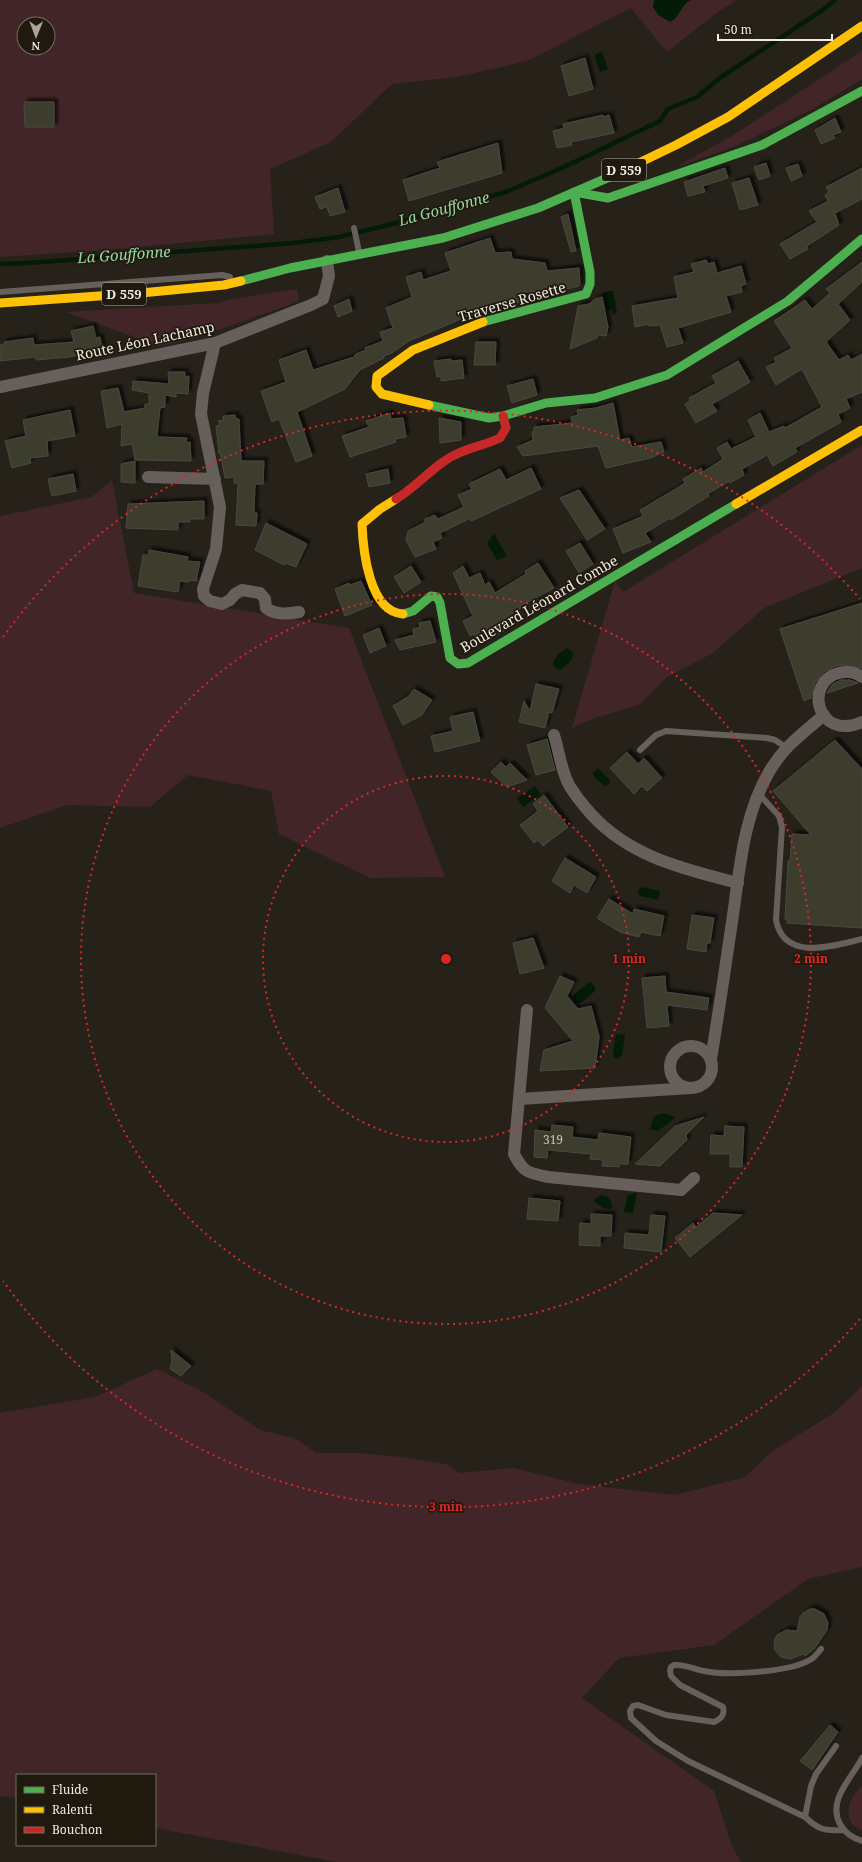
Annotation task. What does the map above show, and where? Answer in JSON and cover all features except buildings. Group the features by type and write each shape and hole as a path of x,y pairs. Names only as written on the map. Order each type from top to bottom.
{"street":[{"name":"D 559","path":"0,303 224,286 290,268 360,256 443,238 531,210 638,164 728,117 862,26"},
{"path":"574,192 608,198 762,145 862,91"},
{"name":"Traverse Rosette","path":"503,416 489,418 382,394 376,387 377,376 413,350 472,325 586,294 590,284 590,272 574,192"},
{"path":"503,416 546,403 595,398 666,375 788,301 862,239"},
{"name":"Route Léon Lachamp","path":"0,387 215,343 323,299 329,276 327,261"},
{"path":"215,343 203,393 201,414 220,507 216,550 203,589 204,596 210,601 222,604 230,600 235,594 242,590 260,593 265,599 266,608 271,612 285,614 299,612"},
{"name":"Boulevard Léonard Combe","path":"503,416 506,428 500,438 490,443 464,450 443,462 410,491 380,509 362,524 364,556 370,578 380,599 387,609 397,614 406,614 414,611 431,596 437,597 440,603 450,658 458,664 468,663 862,430"},
{"path":"148,477 215,479"},
{"path":"862,676 844,672 835,674 821,686 819,696 820,707 824,716 831,723 840,727 852,726 862,722"},
{"path":"520,1099 690,1088 703,1085 708,1080 712,1074 711,1059 750,812 769,772 790,744 824,716"},
{"path":"554,735 569,784 582,804 602,826 630,847 655,859 681,869 738,883"},
{"path":"527,1010 514,1154 521,1167 530,1173 548,1177 681,1190 694,1178"},
{"path":"690,1088 683,1087 673,1077 670,1071 672,1057 682,1048 695,1046 702,1048 711,1059"}],"lane":[{"path":"354,228 360,256"},
{"path":"0,292 222,275 248,280"},
{"path":"640,750 656,735 671,731 767,738 790,744"},
{"path":"758,793 779,816 782,826 776,920 778,930 782,937 794,944 808,948 822,948 862,939"},
{"path":"821,1650 810,1660 777,1670 759,1672 714,1672 674,1665 671,1667 670,1671 675,1681 723,1707 723,1716 714,1722 666,1715 638,1705 633,1706 630,1710 631,1718 656,1741 682,1757 805,1816 816,1827 827,1831 844,1830"},
{"path":"805,1816 811,1786 816,1774 836,1746"},
{"path":"861,1762 843,1788 836,1810 838,1821 844,1830 855,1839 862,1841"}],"shaded area":[{"path":"0,0 737,0 715,14 667,52 631,8 527,61 457,77 392,84 331,142 270,169 274,234 106,250 0,257"},
{"path":"654,0 692,0 685,4 674,20 670,22 658,15 653,7"},
{"path":"862,51 862,79 811,110 736,146 674,168 732,136"},
{"path":"602,52 608,69 600,72 594,55"},
{"path":"297,289 299,300 286,306 192,339 159,346 66,312 217,303 232,299"},
{"path":"613,291 617,313 613,314 612,310 607,310 603,292"},
{"path":"862,445 862,568 764,608 713,653 667,677 639,705 595,718 572,728 615,581 623,592"},
{"path":"112,480 134,593 349,628 445,877 370,878 279,834 271,791 188,775 150,807 67,805 0,828 0,516 92,497"},
{"path":"494,534 507,556 497,560 487,543"},
{"path":"567,648 573,653 572,659 560,670 554,667 553,663 558,654"},
{"path":"598,768 610,780 610,783 606,786 604,786 593,775"},
{"path":"535,786 541,795 523,807 517,798"},
{"path":"642,887 660,891 658,900 640,896 638,893 639,889"},
{"path":"591,982 595,987 595,991 581,1003 574,1002 574,994"},
{"path":"616,1034 625,1035 622,1056 620,1056 619,1059 614,1058 613,1054"},
{"path":"662,1113 676,1117 658,1131 650,1129 654,1117"},
{"path":"633,1193 637,1193 633,1213 624,1212 628,1194 631,1195"},
{"path":"601,1195 610,1199 612,1209 604,1208 593,1201"},
{"path":"157,1369 203,1392 260,1430 297,1439 316,1453 358,1453 401,1457 446,1464 460,1473 513,1468 579,1484 675,1495 745,1477 771,1452 834,1413 862,1386 862,1567 808,1579 714,1645 619,1658 582,1698 714,1791 732,1846 741,1862 337,1862 156,1828 156,1774 16,1774 16,1798 0,1796 0,1413 95,1397"},
{"path":"862,1786 862,1830 855,1827 851,1822 848,1810 853,1797"}],"waterway":[{"name":"La Gouffonne","path":"0,264 293,243 339,237 392,224 506,192 564,167 660,121 668,109 697,97 721,77 824,9 835,0"}],"traffic: fast":[{"path":"483,322 586,294 590,284 590,272 574,192 608,198 762,145 862,91"},
{"path":"241,281 290,268 443,238 538,208 614,175"},
{"path":"429,405 489,418 503,416 546,403 595,398 667,375 788,301 862,239"},
{"path":"403,614 413,611 431,596 437,597 440,603 450,658 458,664 468,663 736,504"}],"traffic: slow":[{"path":"614,175 676,145 728,117 862,26"},
{"path":"0,303 141,293 224,285 241,281"},
{"path":"429,405 382,394 376,387 377,376 413,350 483,322"},
{"path":"736,504 862,430"},
{"path":"396,499 380,509 362,524 366,563 375,592 382,603 392,611 403,614"}],"traffic: jam":[{"path":"396,499 456,454 500,438 506,428 503,416"}]}
